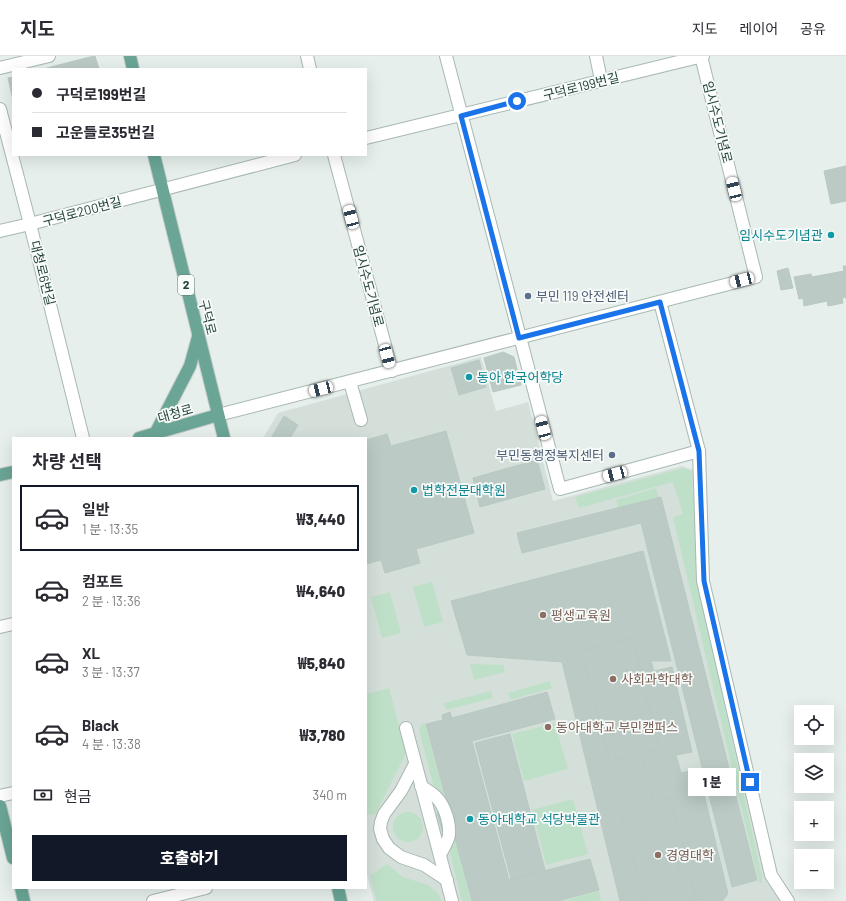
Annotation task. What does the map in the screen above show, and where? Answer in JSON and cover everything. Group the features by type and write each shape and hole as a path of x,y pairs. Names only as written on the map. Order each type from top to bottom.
{"main road":[{"path":"130,56 133,68"},
{"name":"구덕로","path":"154,156 224,437"},
{"path":"155,434 190,366 198,336"},
{"name":"대청로","path":"143,437 218,415"},
{"path":"0,475 12,472"},
{"path":"0,806 12,854"},
{"path":"21,889 24,901"},
{"path":"338,889 341,901"}],"street":[{"path":"0,68 49,56"},
{"path":"307,56 310,68"},
{"path":"446,56 519,338 560,489 699,451"},
{"path":"596,56 601,80"},
{"name":"구덕로199번길","path":"367,138 702,56"},
{"name":"임시수도기념로","path":"218,415 756,277 702,56"},
{"name":"대청로6번길","path":"0,109 12,155"},
{"name":"대청로6번길","path":"12,156 83,437"},
{"path":"163,189 291,156"},
{"name":"임시수도기념로","path":"334,156 392,371"},
{"name":"구덕로200번길","path":"0,231 163,189"},
{"path":"660,302 699,451 704,581 771,875 788,901"},
{"path":"350,382 361,420"},
{"path":"0,628 12,624"},
{"path":"406,728 452,901"},
{"path":"415,764 400,791 384,814 380,829 389,848 401,857 424,865 447,880"},
{"path":"0,796 12,794"},
{"path":"153,901 202,889"}],"shaded area":[{"name":"동아대학교 부민캠퍼스","path":"481,357 496,411 528,402 553,501 682,466 694,470 699,582 765,877 780,901 374,901 367,875 367,437 264,437 278,413"}],"green space":[{"path":"683,468 692,471 697,581 762,877 762,883 759,883 673,517 683,514 673,482 579,508 575,497"},
{"path":"656,488 663,513 623,524 616,500"},
{"path":"432,582 443,622 424,627 413,587"},
{"path":"390,592 401,633 382,638 371,597"},
{"path":"470,664 503,665 505,672 474,680"},
{"path":"550,681 552,688 510,700 508,693"},
{"path":"389,688 406,753 375,815 367,814 367,694"},
{"path":"491,691 493,698 446,710 444,703"},
{"path":"425,723 445,798 433,784 419,730 421,725"},
{"path":"555,723 568,769 524,781 512,734"},
{"path":"573,799 588,854 546,865 532,810"},
{"path":"408,812 414,813 422,821 422,833 414,841 408,842 402,841 394,833 393,827 394,821 402,813"},
{"path":"454,836 471,901 462,901 450,852"},
{"path":"387,864 403,877 428,885 436,891 442,901 377,901 370,876"},
{"path":"599,891 601,901 562,901"}],"building":[{"path":"95,56 99,68 47,68"},
{"path":"12,77 12,96 8,78"},
{"path":"846,166 846,201 831,204 824,171"},
{"path":"843,266 846,266 846,297 842,298 843,303 828,306 827,301 804,306 803,298 799,299 794,277 811,274 812,277 844,271"},
{"path":"788,268 793,288 781,290 777,271"},
{"path":"503,352 514,357 521,385 493,392 484,358"},
{"name":"동아 한국어학당","path":"479,360 486,387 459,395 451,368"},
{"path":"284,416 298,425 291,437 272,437"},
{"name":"법학전문대학원","path":"446,431 474,533 416,549 420,563 385,573 381,560 367,564 367,440 387,434 391,446"},
{"path":"537,460 545,489 480,507 473,478"},
{"path":"661,497 757,880 732,887 641,523 522,553 517,533"},
{"path":"643,551 671,661 651,661 654,671 672,667 692,752 676,755 681,773 698,769 728,894 722,901 620,901 562,662 467,655 451,601"},
{"path":"633,638 641,671 633,674 638,694 645,692 659,749 641,754 653,802 670,798 686,858 677,860 682,881 691,879 697,901 644,901 620,810 643,804 631,756 610,761 581,651"},
{"path":"547,692 555,719 472,741 509,880 590,859 599,890 558,901 472,901 453,831 443,834 437,813 449,810 426,724 443,720 442,715 450,712 452,718"},
{"path":"510,734 545,870 511,879 475,743"}],"place":[{"name":"임시수도기념관","path":"831,235"},
{"name":"부민 119 안전센터","path":"528,296"},
{"name":"동아 한국어학당","path":"469,377"},
{"name":"부민동행정복지센터","path":"612,455"},
{"name":"법학전문대학원","path":"414,490"},
{"name":"평생교육원","path":"543,615"},
{"name":"사회과학대학","path":"613,679"},
{"name":"동아대학교 부민캠퍼스","path":"548,727"},
{"name":"동아대학교 석당박물관","path":"470,819"},
{"name":"경영대학","path":"658,855"}],"route":[{"path":"517,101 461,116 519,338 660,302 699,451 704,581 750,782"}]}
